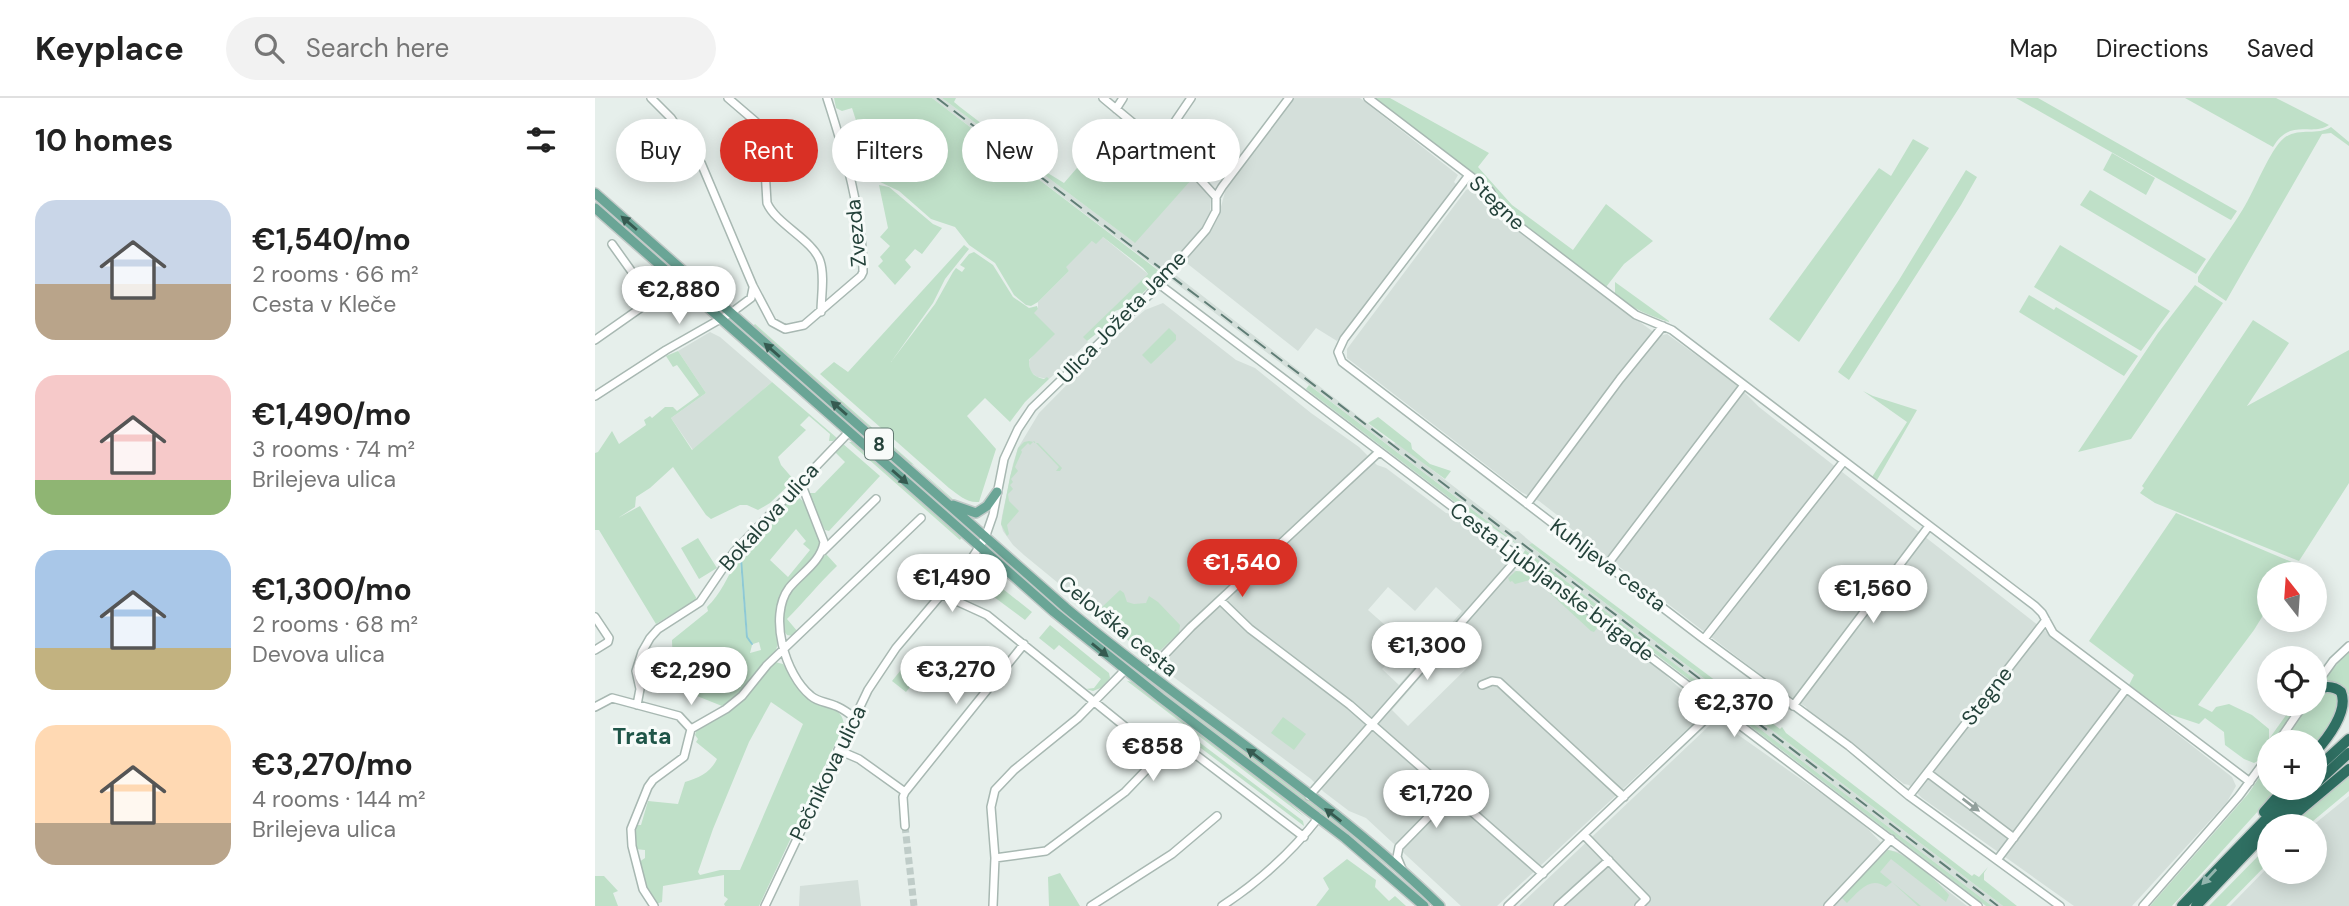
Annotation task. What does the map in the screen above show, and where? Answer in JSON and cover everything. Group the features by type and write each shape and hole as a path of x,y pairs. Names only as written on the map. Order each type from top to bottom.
{"highway":[{"path":"2327,687 2334,688 2344,696 2347,707 2343,720 2327,738"},
{"path":"2327,759 2349,739"},
{"path":"2327,773 2349,753"},
{"path":"2295,814 2349,769"},
{"path":"2239,853 2277,800"},
{"path":"2196,906 2285,800"},
{"path":"2284,814 2299,800"},
{"path":"2182,906 2257,838"},
{"path":"2239,853 2257,843"}],"main road":[{"name":"Celovška cesta","path":"595,193 985,538 1147,673 1403,871 1440,906"},
{"name":"Celovška cesta","path":"595,208 994,561 1125,670 1319,817 1424,906"},
{"path":"945,502 966,512 976,513 987,506 997,492"}],"street":[{"path":"595,396 751,298 753,286 703,166 670,118 651,98"},
{"name":"Zvezda","path":"728,98 756,122 761,132 767,203 770,210 820,260 821,312"},
{"name":"Zvezda","path":"753,286 769,318 785,329 804,325 863,272 852,187 827,98"},
{"path":"1103,98 1128,119"},
{"path":"1116,109 1123,98"},
{"path":"1177,119 1191,98"},
{"name":"Ulica Jožeta Jame","path":"979,548 993,515 1004,459 1011,441 1032,408 1159,284 1206,230 1216,211 1216,197 1289,98"},
{"name":"Stegne","path":"1368,98 1494,195 1502,213 1636,315 1672,330 2035,607 2053,633 2250,782"},
{"name":"Kuhljeva cesta","path":"1469,175 1344,339 1339,358 1355,373 1704,639 1849,746 1909,796 2060,906"},
{"path":"1202,182 1216,197"},
{"path":"595,340 652,300 612,244"},
{"name":"Cesta Ljubljanske brigade","path":"1159,284 1978,906"},
{"path":"1527,504 1612,388 1663,326"},
{"path":"1607,565 1744,385"},
{"name":"Bokalova ulica","path":"637,705 640,689 636,671 650,638 658,629 700,602 734,552 849,432"},
{"path":"1147,673 1191,626 1379,452"},
{"path":"1704,639 1844,461"},
{"path":"801,482 823,536 823,552"},
{"path":"854,717 835,706 814,699 795,674 784,650 779,620 780,606 789,588 876,499"},
{"path":"654,906 643,889 631,842 631,829 648,787 653,780 684,757 691,729 726,709 742,695 767,665 921,518"},
{"path":"1793,706 1929,526"},
{"name":"Pečnikova ulica","path":"765,906 854,717 881,669 979,548"},
{"path":"1309,796 1518,558"},
{"path":"941,594 987,615 1160,755"},
{"path":"1220,600 1250,629 1371,724 1543,874"},
{"path":"595,617 609,638 608,642 595,650"},
{"name":"Stegne","path":"1909,796 2046,620"},
{"path":"905,826 905,792 1024,644"},
{"path":"2327,670 2349,646"},
{"path":"992,906 995,858 991,820 995,790 1013,770 1078,718 1125,670"},
{"path":"1482,685 1492,681 1499,682 1624,797"},
{"path":"1997,860 2126,689"},
{"path":"595,708 612,698 679,716 691,729"},
{"path":"1508,906 1716,709"},
{"path":"995,858 1046,851 1108,807 1174,741 1179,741 1304,837"},
{"path":"838,750 859,759 905,792"},
{"path":"2143,906 2257,772"},
{"path":"1928,773 2014,838"},
{"path":"1403,871 1397,856 1398,849 1451,794"},
{"path":"1091,906 1172,854 1217,816"},
{"path":"1222,906 1262,877 1304,837 1319,817"},
{"path":"1584,835 1646,899 1639,906"},
{"path":"1828,906 1891,839"},
{"path":"1558,906 1609,860"}],"shaded area":[{"path":"932,98 942,98 970,119 962,121"},
{"path":"1294,98 1360,98 1458,175 1454,182 1457,185 1337,341 1316,328 1298,351 1184,261 1210,232 1218,218 1226,188 1231,182 1240,182 1240,169"},
{"path":"1043,182 1054,182 1134,242 1189,182 1197,182 1211,197 1210,214 1206,223 1163,273"},
{"path":"1471,188 1492,201 1497,213 1633,317 1659,336 1667,334 1735,383 1759,407 2232,777 2236,786 2227,802 2132,906 2074,906 1922,798 1909,785 1904,784 1574,532 1539,501 1521,492 1347,358 1347,349 1466,190"},
{"path":"1103,237 1148,274 1084,337 1088,342 1058,371 1049,379 1037,377 1030,371 1029,361 1034,354 1033,313 1038,309 1038,302 1069,271 1065,267 1093,240"},
{"path":"1173,273 1394,444 1396,442 1513,532 1518,531 1532,543 1530,546 2003,906 1992,906 1169,278"},
{"path":"1163,303 1236,360 1255,368 1359,447 1377,465 1386,468 1446,513 1453,514 1500,552 1504,562 1516,571 1525,572 1554,595 1574,605 1661,671 1699,706 1696,721 1497,906 1461,906 1366,818 1349,811 1311,779 1164,670 1024,555 1003,531 1002,516 1013,464 1018,448 1039,413 1118,333 1145,310","holes":["1388,587 1415,611 1436,587 1462,611 1399,685 1382,669 1389,662 1378,652 1394,633 1368,610","1451,642 1456,646 1459,643 1476,659 1408,726 1392,710"]},
{"path":"710,332 720,337 772,382 693,450 671,418 706,393 678,351"},
{"path":"1720,722 1839,806 1868,829 1888,850 1899,852 1967,906 1519,906 1710,725"},
{"path":"2349,796 2349,906 2230,906 2257,878 2257,884 2327,884 2327,814"},
{"path":"858,880 861,906 799,906 800,886"}],"green space":[{"path":"834,98 932,98 962,121 962,182 1042,182 1163,274 1129,306 1115,311 1115,319 1087,341 1083,337 1148,274 1143,268 1103,237 1096,244 1092,241 1066,267 1069,271 1038,302 1031,306 1026,305 1014,295 995,263 969,245 955,227 931,219 899,191 880,182 948,182 948,119 856,119 852,108 842,111 836,108"},
{"path":"942,98 956,98 954,102 976,119 970,119"},
{"path":"1375,98 1390,98 1489,153 1478,167 1512,205 1573,250 1606,204 1653,241 1624,264 1606,287 1507,213 1493,189"},
{"path":"2016,98 2038,98 2237,211 2231,220 2229,219"},
{"path":"2185,98 2276,98 2329,125 2294,130 2280,138 2273,147"},
{"path":"2331,127 2349,142 2349,146 2331,133 2322,134 2226,301 2198,282 2198,277 2243,209 2268,161 2284,138"},
{"path":"1913,139 1929,148 1799,342 1769,319 1879,168 1891,176"},
{"path":"2112,153 2155,178 2146,195 2103,170"},
{"path":"1966,170 1977,177 1849,380 1838,372 1899,280"},
{"path":"1072,174 1072,182 1189,182 1135,243 1054,182 1058,182 1058,179 1064,183"},
{"path":"879,185 889,187 933,224 942,228 922,254 915,249 905,260 911,267 895,285 878,266 883,261 880,257 890,246 880,237 888,228"},
{"path":"2090,190 2206,259 2196,274 2080,205"},
{"path":"964,245 969,249 945,279 933,303 891,362 935,304 956,268 962,272 965,268 960,265 974,252 993,265 1013,297 1029,308 1037,306 1038,309 1034,313 1055,334 1029,360 1034,375 1049,379 1025,402 1010,422 985,398 967,416 996,449 979,502 966,500 949,488 820,374 834,362 848,372"},
{"path":"2060,245 2170,311 2141,351 2034,287"},
{"path":"1615,282 1669,322 1641,311 1621,299 1615,294"},
{"path":"2195,285 2223,303 2131,439 2078,452 2158,333"},
{"path":"2029,295 2054,310 2056,307 2138,356 2124,376 2019,312"},
{"path":"2253,320 2289,343 2247,406 2349,350 2349,483 2299,561 2155,503 2140,493 2144,488 2142,486"},
{"path":"755,324 962,506 958,505 914,465 904,461 752,327"},
{"path":"1169,328 1176,335 1176,340 1151,364 1142,355"},
{"path":"678,351 706,393 671,418 692,450 772,382 837,438 829,441 830,434 809,416 800,425 806,430 778,457 781,465 794,480 770,503 758,510 740,505 711,519 673,467 636,497 635,507 618,518 640,506 697,599 656,624 599,530 595,530 595,453 612,431 619,444 646,425 644,420 650,416 652,418 665,407 673,407 677,411 699,395 677,365 673,367 666,356"},
{"path":"1309,385 1992,906 1986,906 1523,554 1525,550 1472,515 1306,389"},
{"path":"1863,391 1917,410 1877,480 1872,477 1907,422"},
{"path":"1378,417 1411,443 1412,449 1430,464 1451,471 1445,479 1368,423"},
{"path":"1029,441 1033,442 1021,450 1015,467 1018,471 1011,479 1013,482 1010,485 1013,489 1008,494 1009,501 1019,511 1007,525 1007,536 1001,524 1010,477 1018,448"},
{"path":"849,442 854,442 962,537 960,540"},
{"path":"1035,442 1062,468 1060,471 1056,471 1059,467"},
{"path":"842,443 880,476 829,531 825,530 808,496 815,493 845,462 835,452"},
{"path":"792,495 807,507 820,545 779,599 776,612 776,650 744,690 722,706 673,684 675,667 672,640 708,611 707,607 720,591 737,561 740,561 748,637 741,559 737,557 738,552","holes":["796,529 806,541 803,544 810,550 788,577 770,560","748,637 753,644 759,642 761,650 750,653 752,645"]},
{"path":"2176,513 2292,562 2257,562 2257,625 2198,705 2212,712 2216,707 2229,704 2252,715 2269,729 2257,730 2257,761 2254,763 2225,745 2224,732 2205,718 2199,724 2169,714 2129,685 2134,675 2089,641"},
{"path":"698,538 717,568 699,579 681,548"},
{"path":"1532,543 1780,729 1782,727 1786,733 1972,876 1974,874 1979,877 1988,867 1984,880 2017,906 2003,906 1529,545"},
{"path":"826,554 837,566 787,619 798,632 793,636 787,635 781,624 784,602 800,580"},
{"path":"979,570 1032,612 1025,620 990,594 994,589 991,586 987,590 980,587 977,591 973,588 964,598 958,594"},
{"path":"1516,571 1525,572 1540,585 1530,580 1515,584 1510,582 1508,578"},
{"path":"1026,582 1336,821 1435,906 1385,864 1145,681"},
{"path":"1545,589 1574,605 1600,625 1594,632 1591,631"},
{"path":"1120,590 1127,602 1134,604 1146,603 1149,596 1180,625 1179,633 1152,658 1092,613 1097,607 1101,611"},
{"path":"1050,625 1109,673 1110,678 1103,687 1093,691 1086,689 1094,688 1101,679 1059,645 1054,650 1039,638"},
{"path":"2349,650 2349,695 2342,687 2327,682 2327,676"},
{"path":"913,655 927,666 906,692 892,681"},
{"path":"775,662 783,664 806,697 840,714 844,725 759,906 725,906 728,899 724,896 724,875 663,886 662,902 656,904 646,892 639,862 645,858 645,850 635,849 635,825 641,825 648,801 678,804 685,782 711,768 717,759 696,742 698,739 695,735 697,729 727,710","holes":["771,702 803,724 740,870 720,870 700,875 698,872 713,829 749,742"]},
{"path":"1127,681 1134,682 1266,782 1306,818"},
{"path":"2327,692 2336,693 2343,709 2327,731 2292,730 2301,716 2327,716"},
{"path":"2285,716 2291,716 2281,730 2275,730"},
{"path":"1283,717 1306,734 1294,750 1271,733"},
{"path":"1174,723 1303,821 1304,826 1173,727 1168,729"},
{"path":"2349,772 2349,791 2321,814 2302,814 2318,800 2327,800 2327,792"},
{"path":"2257,781 2257,800 2268,800 2172,906 2150,906"},
{"path":"1888,850 1904,856 1930,875 1949,895 1946,902 1891,859 1880,872 1921,906 1892,882 1886,887 1870,884 1847,903 1841,897"},
{"path":"2257,857 2257,874 2226,906 2209,906"},
{"path":"1347,859 1376,880 1375,887 1389,901 1395,896 1406,906 1316,906 1329,889 1323,878"},
{"path":"1060,873 1080,906 1049,906 1048,877"},
{"path":"595,876 604,876 618,891 613,893 618,906 595,906"}],"waterway":[{"path":"741,559 747,637 752,644"}],"tunnel":[{"path":"905,826 914,906"}],"railway":[{"path":"937,98 1998,906"}],"district":[{"name":"Trata","path":"642,736"}]}
